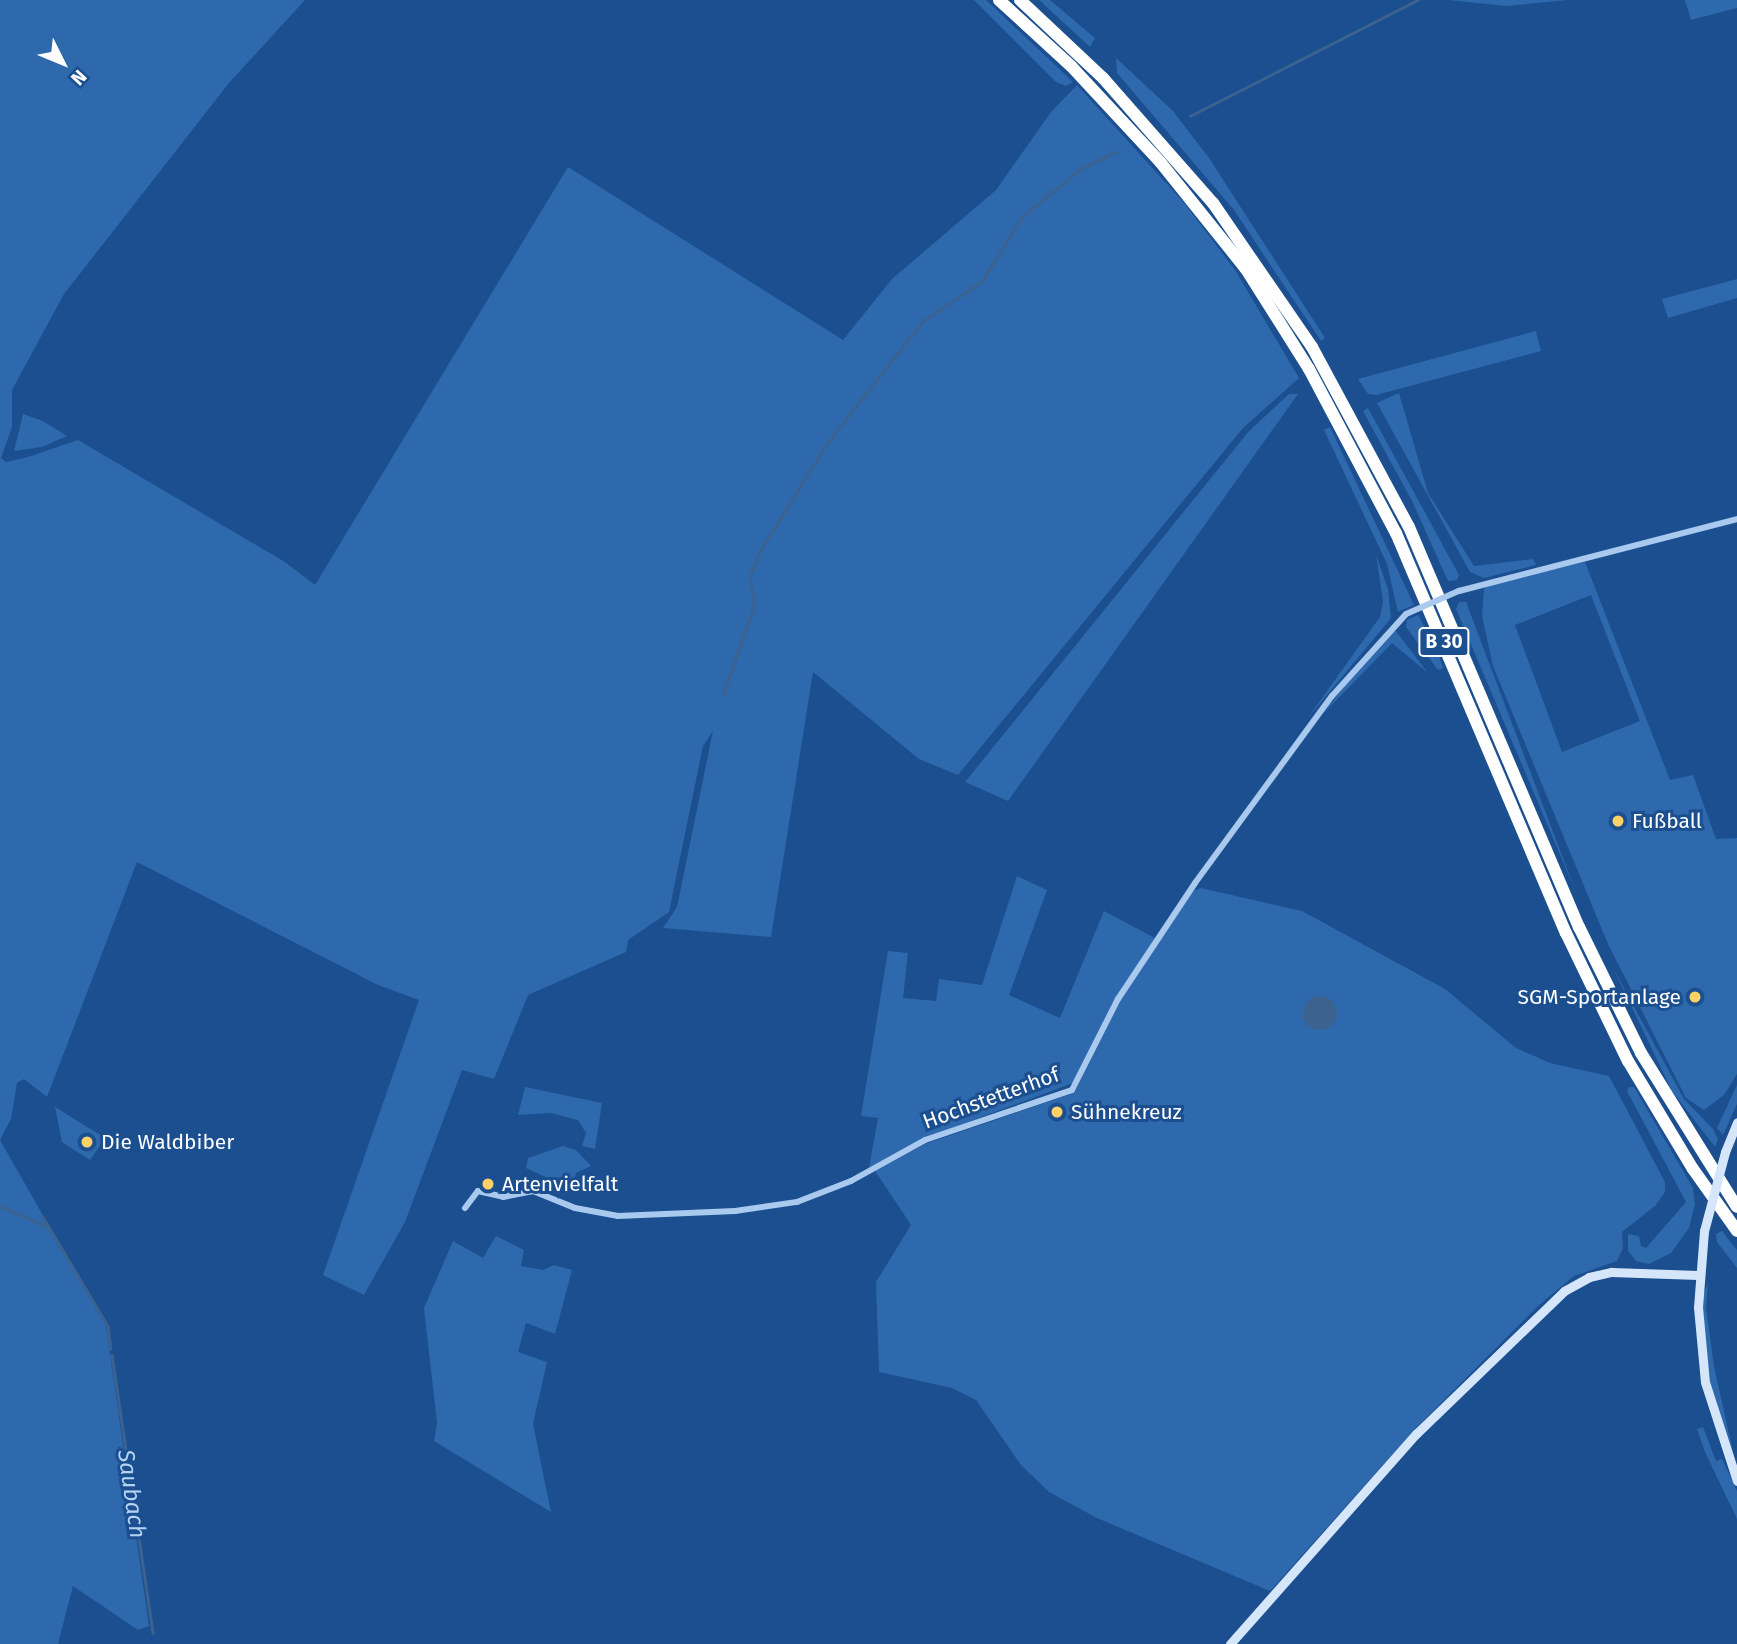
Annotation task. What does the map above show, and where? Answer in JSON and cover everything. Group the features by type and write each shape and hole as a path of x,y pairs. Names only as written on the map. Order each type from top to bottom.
{"highway":[{"name":"B 30","path":"999,0 1076,61 1103,78 1248,250 1341,397 1409,527 1585,939 1641,1053 1737,1207"},
{"name":"B 30","path":"1020,0 1076,61 1093,89 1170,173 1246,269 1351,443 1436,625 1566,933 1628,1061 1693,1169 1737,1231"}],"street":[{"name":"Hochstetterhof","path":"465,1208 478,1191 503,1197 533,1191 575,1208 618,1216 787,1204 851,1181 925,1140 1072,1090 1118,999 1195,883 1332,696 1397,620 1459,590 1737,519"},
{"path":"1737,1122 1725,1152 1704,1231 1698,1275 1705,1382 1737,1481"},
{"path":"1230,1644 1416,1434 1564,1292 1589,1276 1617,1271 1698,1275"}],"shaded area":[{"path":"0,0 305,0 229,83 64,294 12,390 12,427 1,458 6,462 28,457 78,440 285,562 315,585 568,167 843,340 892,279 996,190 1051,112 1077,85 1185,204 1235,270 1299,378 1243,428 958,775 919,759 813,672 771,937 663,928 677,907 713,731 703,746 669,912 628,940 626,952 528,995 494,1079 462,1070 405,1222 364,1295 323,1275 419,1000 378,985 137,862 47,1097 24,1079 17,1083 11,1119 0,1140"},
{"path":"974,0 986,0 1073,82 1066,86 1056,82"},
{"path":"1039,0 1050,0 1095,38 1090,47"},
{"path":"1448,0 1568,0 1507,6"},
{"path":"1685,0 1737,0 1737,8 1691,20"},
{"path":"1116,58 1173,111 1209,158 1325,338 1321,341 1234,210 1117,73"},
{"path":"1737,279 1737,298 1668,318 1662,299"},
{"path":"1536,331 1541,351 1376,395 1368,394 1358,379"},
{"path":"1399,393 1428,493 1474,566 1533,559 1536,565 1484,578 1470,572 1377,403"},
{"path":"1289,394 1298,394 1008,801 965,782 1249,431"},
{"path":"1368,408 1459,575 1457,580 1448,581 1412,501 1363,411"},
{"path":"23,414 43,421 67,436 42,447 14,451"},
{"path":"1330,427 1414,605 1398,612 1387,564 1324,430"},
{"path":"1376,555 1388,589 1391,618 1307,719 1380,617 1383,601"},
{"path":"1585,562 1670,780 1693,775 1716,839 1737,838 1737,1074 1724,1095 1704,1110 1686,1098 1608,944 1493,666 1482,616 1484,588","holes":["1591,595 1640,721 1562,752 1515,625"]},
{"path":"1459,602 1466,602 1575,890 1456,609"},
{"path":"1418,615 1436,647 1443,668 1438,670 1406,627 1407,620"},
{"path":"1395,630 1428,673 1392,643 1320,717 1377,646"},
{"path":"1017,876 1047,890 1009,995 1060,1018 1104,911 1155,938 1073,1083 920,1140 869,1168 878,1118 861,1116 888,951 908,953 903,998 936,1001 939,979 982,985"},
{"path":"1201,888 1302,911 1445,989 1516,1048 1550,1063 1609,1076 1665,1182 1665,1192 1656,1205 1622,1232 1623,1248 1617,1261 1574,1276 1538,1306 1415,1429 1270,1591 1097,1518 1049,1492 1021,1465 976,1400 952,1388 879,1372 876,1282 911,1225 875,1171 925,1144 1074,1093 1122,997 1192,891"},
{"path":"1612,966 1684,1099 1713,1129 1718,1139 1715,1147 1672,1091"},
{"path":"1320,996 1332,1001 1337,1013 1332,1025 1320,1030 1308,1025 1303,1013 1308,1001"},
{"path":"1737,1085 1737,1104 1723,1135 1717,1128"},
{"path":"525,1087 602,1103 595,1149 582,1146 586,1133 578,1120 551,1113 518,1115"},
{"path":"1629,1087 1634,1087 1693,1188 1695,1204 1689,1228 1671,1253 1649,1264 1636,1261 1628,1251 1628,1234 1639,1236 1641,1246 1646,1248 1686,1202 1627,1091"},
{"path":"55,1107 105,1138 90,1160 62,1142"},
{"path":"0,1140 106,1326 149,1626 138,1630 73,1586 58,1644 0,1644"},
{"path":"563,1146 576,1150 591,1166 576,1173 572,1189 526,1168 528,1158"},
{"path":"1722,1231 1737,1250 1737,1268 1717,1242 1716,1234"},
{"path":"496,1236 524,1250 521,1266 543,1270 554,1265 572,1270 555,1334 526,1323 518,1352 547,1362 533,1424 551,1512 434,1441 437,1423 424,1308 453,1241 483,1258"},
{"path":"1708,1282 1706,1307 1714,1366 1737,1470 1709,1378 1702,1300"},
{"path":"1703,1427 1716,1461 1722,1459 1737,1491 1737,1519 1705,1452 1697,1429"}],"waterway":[{"path":"1190,116 1418,0"},
{"path":"723,695 754,606 750,576 759,553 827,443 923,321 982,281 1022,217 1079,170 1116,152"},
{"path":"0,1206 48,1227"},
{"name":"Saubach","path":"43,1217 108,1326 111,1349"},
{"name":"Saubach","path":"112,1355 153,1633"}],"place":[{"name":"Fußball","path":"1618,821"},
{"name":"SGM-Sportanlage","path":"1695,997"},
{"name":"Sühnekreuz","path":"1057,1112"},
{"name":"Die Waldbiber","path":"87,1142"},
{"name":"Artenvielfalt","path":"488,1184"}]}
